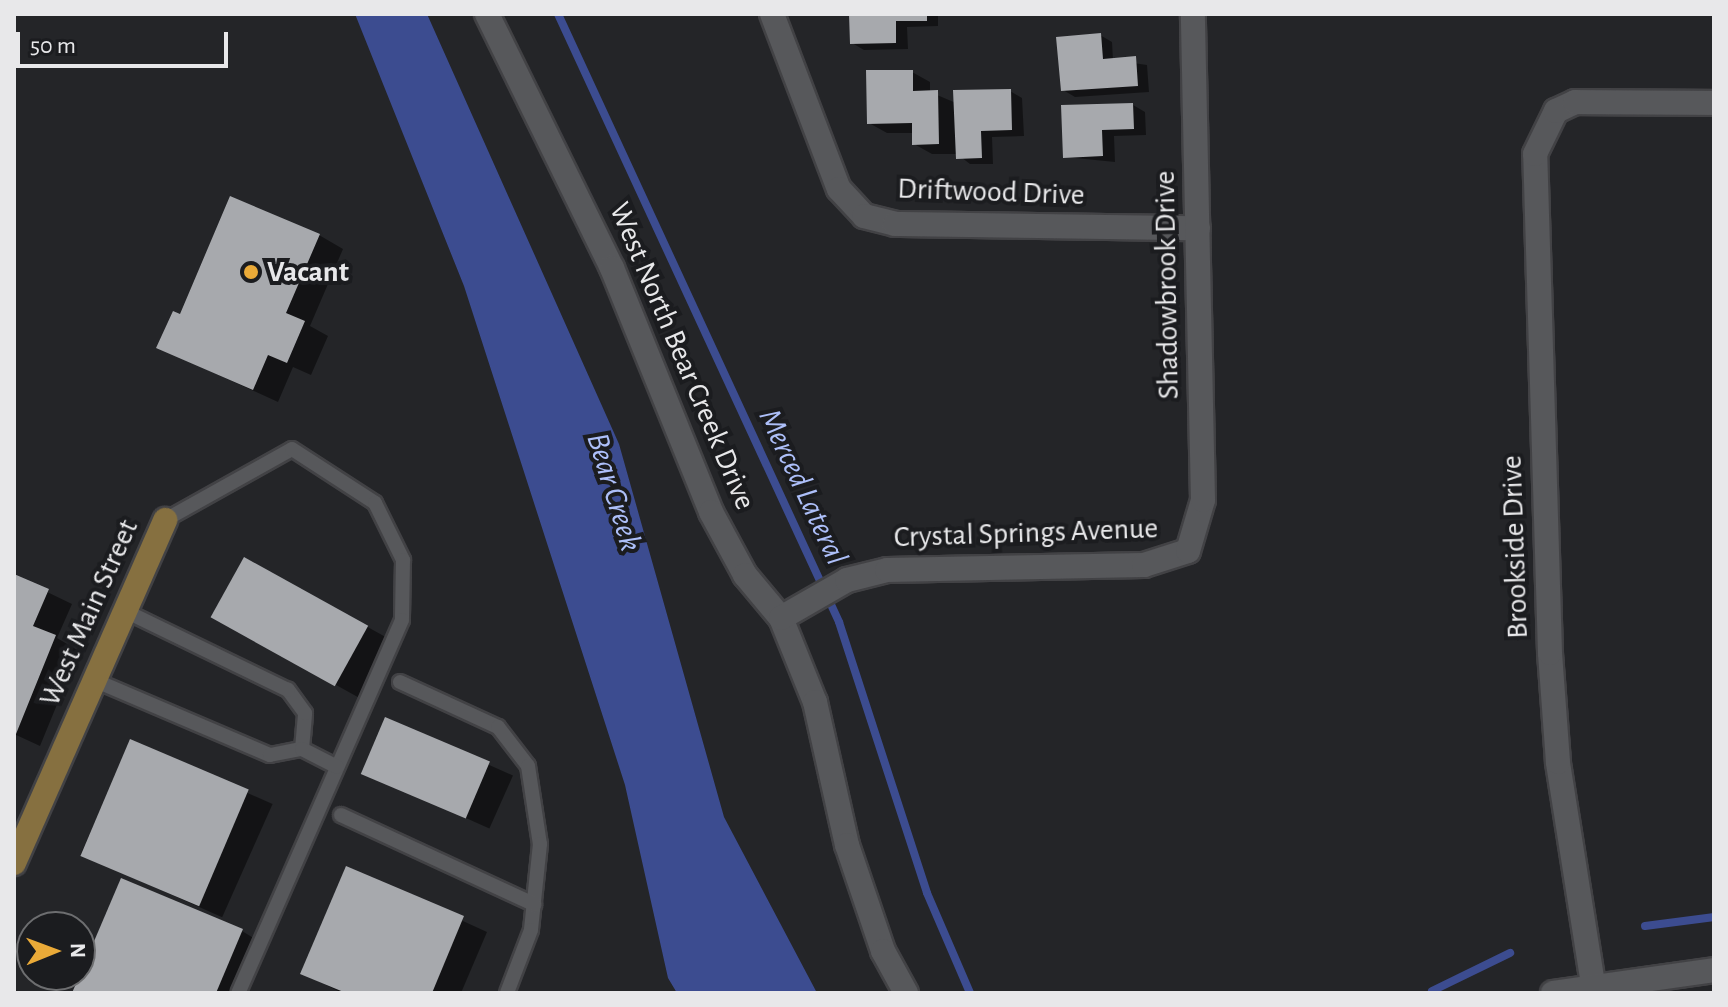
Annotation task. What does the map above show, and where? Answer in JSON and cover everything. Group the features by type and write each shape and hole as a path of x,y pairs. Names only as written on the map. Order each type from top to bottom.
{"street":[{"name":"West North Bear Creek Drive","path":"487,14 612,268 711,512 745,575 781,618 815,702 847,845 906,993"},
{"name":"Driftwood Drive","path":"772,14 839,189 864,216 895,224 1198,228"},
{"name":"Shadowbrook Drive","path":"1188,551 1203,500 1193,14"},
{"name":"Brookside Drive","path":"1593,984 1558,762 1550,653 1535,154 1556,111 1599,101 1714,103"},
{"name":"West Main Street","path":"14,863 165,520"},
{"name":"Crystal Springs Avenue","path":"781,618 810,597 847,580 914,567 1144,565 1188,551"},
{"path":"1553,993 1593,984 1714,970"}],"lane":[{"path":"165,520 292,449 375,503 403,560 402,620 238,993"},
{"path":"125,611 288,690 305,713 302,749"},
{"path":"94,680 270,755 302,749 337,767"},
{"path":"400,682 498,727 528,766 540,844 534,904 507,993"},
{"path":"341,815 534,904"}],"water":[{"name":"Bear Creek","path":"355,14 427,14 619,444 724,817 817,993 677,993 668,978 625,785 464,286"}],"building":[{"path":"849,14 927,14 927,21 896,21 896,43 850,44"},
{"path":"1101,33 1103,59 1136,56 1138,86 1061,91 1056,37"},
{"path":"866,70 913,70 913,91 938,90 939,144 912,145 912,123 867,124"},
{"path":"1011,89 1012,130 981,131 982,158 956,159 953,90"},
{"path":"1133,103 1134,129 1102,130 1103,156 1063,158 1061,105"},
{"name":"Vacant","path":"230,196 320,234 286,313 305,321 287,363 268,355 253,390 156,348 173,311 180,314"},
{"path":"244,557 368,626 335,686 211,617"},
{"path":"14,574 49,589 33,626 56,635 16,734"},
{"path":"385,717 490,762 466,819 361,774"},
{"path":"130,739 249,789 199,906 80,856"},
{"path":"346,866 464,916 432,993 346,993 300,974"},
{"path":"121,878 243,929 216,993 72,993 96,991 96,937"}],"waterway":[{"name":"Merced Lateral","path":"558,14 839,622 927,893 970,993"},
{"name":"Merced Lateral","path":"1645,926 1714,917"},
{"name":"Merced Lateral","path":"1432,991 1510,953"}],"place":[{"name":"Vacant","path":"251,272"}]}
